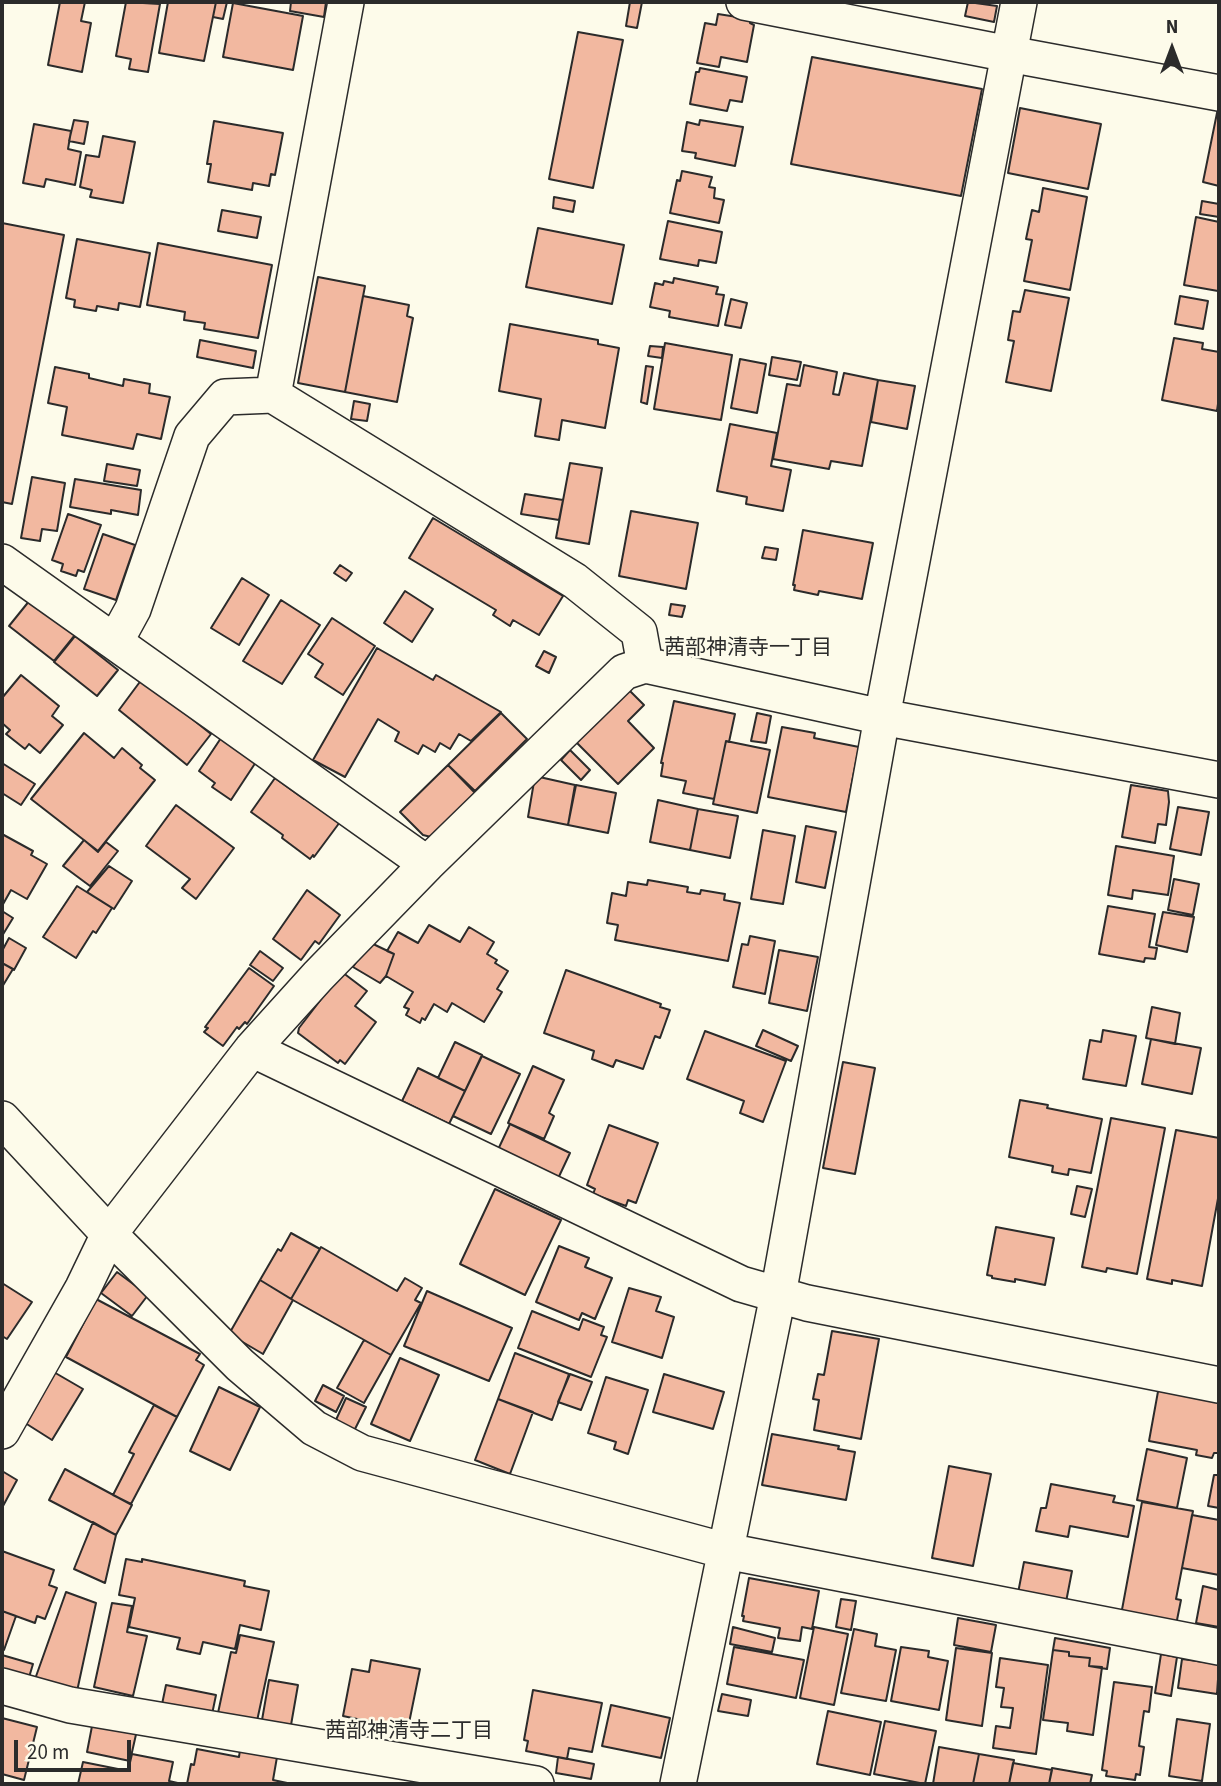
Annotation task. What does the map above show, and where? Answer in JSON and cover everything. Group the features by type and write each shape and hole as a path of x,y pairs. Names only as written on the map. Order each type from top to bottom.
{"street":[{"path":"273,395 346,2"},
{"path":"744,2 1219,93"},
{"path":"678,1784 778,1295 882,718 1019,2"},
{"path":"115,642 133,609 192,436 225,397 273,395 575,581 639,632 645,665"},
{"path":"2,562 427,864"},
{"path":"2,1430 83,1288 108,1234 252,1049 318,976 427,864 624,672 645,665 882,718 1219,780"},
{"path":"252,1049 741,1284 807,1303 1219,1385"},
{"path":"2,1119 108,1234 240,1364 314,1428 362,1453 726,1551 1219,1647"},
{"path":"2,1686 70,1706 536,1784"}],"building":[{"path":"60,2 85,2 81,21 91,23 82,72 48,65"},
{"path":"126,2 160,4 148,72 129,69 131,59 116,56"},
{"path":"168,2 216,2 204,61 159,53"},
{"path":"216,2 227,2 223,19 213,17"},
{"path":"291,2 326,2 324,17 290,11"},
{"path":"630,2 642,2 637,28 626,26"},
{"path":"968,2 997,6 994,22 965,16"},
{"path":"233,3 303,16 293,70 223,57"},
{"path":"718,14 750,19 750,23 754,25 747,62 721,57 719,67 697,63 705,23 716,25"},
{"path":"578,32 623,40 593,188 549,179"},
{"path":"812,57 982,89 961,196 791,164"},
{"path":"700,68 747,77 742,102 730,100 727,111 690,104 696,72 699,72"},
{"path":"1020,108 1101,124 1088,189 1008,173"},
{"path":"1219,108 1219,186 1203,182"},
{"path":"74,120 88,122 84,144 69,141"},
{"path":"700,120 743,127 735,166 695,158 696,153 682,151 687,122 699,125"},
{"path":"214,121 283,133 275,175 271,174 269,186 253,183 252,190 208,182 211,164 207,164"},
{"path":"34,124 71,131 68,149 81,152 75,185 46,179 44,187 23,183"},
{"path":"103,136 135,142 123,203 90,197 92,190 80,187 86,155 99,157"},
{"path":"682,171 712,177 709,187 715,188 714,198 724,200 719,223 670,213 677,180 680,181"},
{"path":"1043,188 1087,197 1070,290 1024,281 1032,240 1026,239 1032,210 1039,212"},
{"path":"554,197 575,201 573,212 553,208"},
{"path":"1202,201 1219,204 1219,217 1200,214"},
{"path":"222,210 261,217 257,238 218,231"},
{"path":"1196,217 1219,222 1218,291 1184,285"},
{"path":"668,221 722,232 716,263 699,260 698,266 660,259"},
{"path":"2,223 64,235 12,504 2,502"},
{"path":"538,228 624,245 612,304 526,287"},
{"path":"77,239 150,253 140,307 119,303 118,310 97,306 96,311 74,307 75,300 66,298"},
{"path":"158,243 272,265 258,338 204,329 205,323 184,320 185,312 147,305"},
{"path":"318,277 365,286 345,392 298,383"},
{"path":"674,278 718,287 716,294 724,295 718,326 669,317 670,311 650,307 655,283 673,283"},
{"path":"1025,290 1069,298 1051,391 1006,382 1014,341 1008,340 1013,311 1020,312"},
{"path":"363,296 409,305 407,316 413,318 397,402 345,392"},
{"path":"1180,296 1208,301 1203,329 1175,324"},
{"path":"731,299 747,303 741,328 725,325"},
{"path":"510,324 598,340 598,344 619,348 605,428 562,420 559,440 535,436 541,399 499,391"},
{"path":"1174,338 1203,343 1202,349 1219,352 1217,411 1162,400"},
{"path":"200,340 256,351 253,368 197,357"},
{"path":"665,343 732,355 721,420 654,409"},
{"path":"650,346 663,347 662,358 648,356"},
{"path":"772,357 801,362 797,380 769,375"},
{"path":"740,359 766,364 757,413 731,408"},
{"path":"804,365 837,372 833,394 839,395 844,373 878,380 862,466 831,461 829,469 773,459 787,384 800,386"},
{"path":"646,366 653,367 647,404 641,402"},
{"path":"55,367 89,374 89,378 123,386 124,379 150,384 149,393 170,397 161,439 137,434 133,449 62,435 67,407 48,403"},
{"path":"878,380 915,386 907,429 871,422"},
{"path":"354,401 370,404 367,421 351,419"},
{"path":"730,424 777,433 771,466 791,470 783,511 746,504 747,497 717,491"},
{"path":"570,463 602,468 589,544 556,538"},
{"path":"107,464 140,470 137,486 104,481"},
{"path":"32,477 65,483 57,531 42,529 40,541 21,538"},
{"path":"75,479 141,490 138,515 111,510 111,514 70,507"},
{"path":"525,494 563,500 559,520 521,514"},
{"path":"631,511 698,523 686,589 619,576"},
{"path":"68,514 101,525 84,572 78,570 76,576 61,571 63,564 52,560"},
{"path":"433,518 563,596 539,635 513,620 510,626 493,615 496,610 409,558"},
{"path":"803,530 873,543 862,599 819,591 818,595 794,590"},
{"path":"103,534 135,545 116,600 84,589"},
{"path":"765,547 778,549 776,560 762,558"},
{"path":"340,565 352,573 346,581 334,573"},
{"path":"242,578 269,595 239,645 211,628"},
{"path":"405,591 433,609 412,642 384,623"},
{"path":"30,600 75,635 54,661 9,626"},
{"path":"281,600 320,625 282,684 243,661"},
{"path":"671,604 685,606 682,617 669,615"},
{"path":"332,618 375,646 343,695 315,677 323,664 308,654"},
{"path":"75,636 118,670 97,696 54,662"},
{"path":"377,648 433,680 436,675 501,712 471,741 459,734 450,749 440,743 435,752 423,745 418,754 395,741 399,732 378,719 345,777 313,760"},
{"path":"544,651 556,657 549,673 536,666"},
{"path":"21,675 59,706 52,716 63,725 40,753 29,744 25,749 6,734 10,730 2,723 2,698"},
{"path":"142,679 211,734 187,765 119,710"},
{"path":"625,686 644,705 628,721 654,748 618,784 572,738"},
{"path":"674,701 735,714 729,742 726,741 714,799 683,793 686,781 661,776 661,763"},
{"path":"501,713 527,739 475,791 448,765"},
{"path":"757,713 771,716 766,743 751,741"},
{"path":"782,727 815,733 814,738 859,747 846,812 768,797"},
{"path":"84,733 114,758 122,748 155,780 98,851 31,799"},
{"path":"221,738 256,762 231,800 212,787 215,783 199,771"},
{"path":"726,741 770,750 757,813 713,804"},
{"path":"570,750 590,770 581,780 561,760"},
{"path":"2,763 35,784 21,805 2,793"},
{"path":"448,765 477,795 431,837 423,835 400,812"},
{"path":"535,776 575,785 568,825 528,817"},
{"path":"275,778 304,799 306,796 340,822 310,859 251,812"},
{"path":"576,785 616,793 608,833 568,825"},
{"path":"1131,785 1168,791 1166,825 1158,824 1155,843 1122,837"},
{"path":"658,800 698,809 690,850 650,842"},
{"path":"176,805 234,848 196,899 182,888 190,879 146,846"},
{"path":"1178,807 1209,812 1201,855 1170,849"},
{"path":"698,809 738,816 730,858 690,850"},
{"path":"806,826 836,832 825,888 796,882"},
{"path":"763,830 795,836 783,904 751,899"},
{"path":"2,834 33,851 31,855 47,864 27,899 11,890 2,906"},
{"path":"84,840 98,852 106,842 118,851 90,886 63,866"},
{"path":"1116,846 1174,856 1168,895 1133,890 1132,899 1108,895"},
{"path":"109,866 132,881 114,909 87,892"},
{"path":"1174,879 1199,884 1193,915 1168,910"},
{"path":"648,880 688,887 687,892 700,894 701,890 725,894 724,900 740,903 728,961 615,940 618,925 607,923 612,893 626,896 628,882 647,885"},
{"path":"77,886 112,908 76,958 43,937"},
{"path":"307,890 340,915 319,944 315,941 301,960 273,939"},
{"path":"1108,906 1155,914 1149,947 1157,948 1155,959 1145,958 1144,962 1099,954"},
{"path":"2,911 13,918 2,936"},
{"path":"1163,912 1194,917 1187,952 1156,945"},
{"path":"429,925 460,942 469,927 494,942 487,954 508,971 497,989 502,992 484,1022 452,1003 447,1012 434,1004 425,1020 422,1018 420,1023 406,1015 409,1009 404,1007 413,992 386,976 394,954 387,951 398,932 418,943"},
{"path":"750,936 775,941 765,994 733,987 742,944 748,945"},
{"path":"9,938 26,948 14,970 2,963 2,951"},
{"path":"369,942 394,954 386,976 380,983 353,967"},
{"path":"779,950 818,957 807,1011 769,1003"},
{"path":"260,951 283,968 273,981 250,965"},
{"path":"2,963 13,969 2,987"},
{"path":"249,968 274,986 247,1024 245,1022 239,1029 237,1027 223,1046 204,1032 208,1028 205,1027"},
{"path":"566,970 661,1004 660,1007 670,1010 660,1038 655,1036 643,1069 616,1060 613,1067 592,1059 594,1051 544,1033"},
{"path":"342,972 367,991 355,1006 376,1022 345,1064 340,1060 338,1063 298,1033 299,1028"},
{"path":"1152,1007 1180,1013 1175,1044 1146,1038"},
{"path":"763,1030 798,1046 791,1061 756,1046"},
{"path":"1103,1030 1136,1036 1126,1086 1083,1079 1090,1040 1101,1042"},
{"path":"705,1031 786,1061 763,1122 740,1113 744,1101 687,1079"},
{"path":"1151,1039 1201,1048 1192,1094 1142,1084"},
{"path":"455,1042 482,1055 465,1091 438,1078"},
{"path":"482,1056 520,1074 491,1134 453,1116"},
{"path":"843,1062 875,1068 855,1174 823,1168"},
{"path":"533,1066 564,1080 549,1113 554,1116 544,1139 508,1123"},
{"path":"418,1068 465,1091 449,1124 402,1101"},
{"path":"1020,1100 1102,1119 1091,1173 1069,1169 1068,1175 1052,1172 1053,1166 1009,1157"},
{"path":"1111,1118 1165,1128 1137,1274 1107,1268 1106,1272 1082,1267"},
{"path":"510,1124 570,1153 555,1185 495,1156"},
{"path":"609,1125 658,1143 636,1203 628,1200 626,1206 593,1194 595,1189 587,1185"},
{"path":"1176,1130 1219,1138 1219,1193 1202,1286 1172,1280 1172,1284 1147,1279"},
{"path":"1077,1186 1092,1189 1085,1217 1071,1214"},
{"path":"495,1189 561,1220 525,1295 460,1264"},
{"path":"996,1227 1054,1238 1045,1285 1015,1279 1015,1282 987,1275"},
{"path":"291,1233 320,1249 291,1299 260,1280"},
{"path":"559,1246 589,1258 585,1267 612,1278 595,1319 582,1313 579,1320 536,1302"},
{"path":"321,1247 397,1291 405,1278 422,1288 415,1300 421,1303 391,1355 291,1299"},
{"path":"117,1272 148,1295 132,1316 101,1293"},
{"path":"260,1280 293,1300 263,1354 229,1334"},
{"path":"2,1283 32,1302 7,1339 2,1336"},
{"path":"629,1288 661,1297 656,1311 674,1317 662,1358 612,1342"},
{"path":"427,1291 512,1328 489,1381 404,1346"},
{"path":"96,1299 200,1354 196,1360 204,1365 177,1417 66,1357"},
{"path":"532,1311 579,1330 583,1319 604,1327 601,1335 607,1337 591,1377 518,1348"},
{"path":"832,1331 879,1339 861,1439 814,1430 819,1400 813,1399 818,1374 824,1375"},
{"path":"364,1340 391,1355 364,1403 337,1388"},
{"path":"515,1353 569,1374 552,1420 498,1399"},
{"path":"400,1358 439,1375 410,1441 371,1424"},
{"path":"52,1371 83,1389 52,1440 22,1421"},
{"path":"570,1374 592,1382 581,1410 558,1402"},
{"path":"664,1374 724,1392 713,1429 653,1412"},
{"path":"606,1377 648,1390 628,1454 614,1449 616,1442 588,1433"},
{"path":"323,1385 344,1396 336,1412 315,1401"},
{"path":"1159,1386 1219,1397 1219,1453 1214,1453 1212,1458 1196,1455 1197,1450 1149,1441"},
{"path":"219,1387 260,1407 230,1470 190,1451"},
{"path":"346,1398 366,1407 354,1431 335,1422"},
{"path":"498,1399 533,1412 510,1474 475,1460"},
{"path":"154,1405 177,1417 131,1504 113,1495 134,1454 129,1452"},
{"path":"772,1434 839,1446 838,1449 855,1452 846,1500 762,1485"},
{"path":"1147,1449 1187,1458 1177,1508 1137,1500"},
{"path":"949,1466 991,1474 973,1566 932,1558"},
{"path":"65,1469 132,1505 116,1535 49,1500"},
{"path":"2,1471 17,1480 3,1506 2,1506"},
{"path":"1214,1475 1219,1475 1219,1508 1208,1506"},
{"path":"1051,1484 1115,1496 1113,1502 1134,1506 1128,1537 1070,1526 1068,1537 1036,1531 1041,1508 1046,1508"},
{"path":"1142,1502 1193,1511 1176,1599 1181,1600 1176,1625 1121,1615"},
{"path":"1192,1515 1219,1520 1219,1575 1182,1568"},
{"path":"93,1522 116,1535 105,1583 74,1569"},
{"path":"2,1551 54,1570 49,1585 57,1588 45,1619 37,1616 35,1623 2,1611"},
{"path":"126,1559 142,1562 142,1559 245,1581 244,1586 269,1591 261,1630 240,1625 235,1649 203,1642 200,1654 177,1649 180,1638 129,1627 135,1598 119,1595"},
{"path":"1024,1562 1072,1571 1066,1602 1018,1593"},
{"path":"749,1578 819,1591 812,1629 802,1627 800,1641 778,1638 780,1628 743,1621"},
{"path":"1203,1586 1219,1590 1219,1627 1196,1623"},
{"path":"66,1592 96,1603 76,1696 34,1682"},
{"path":"841,1599 856,1601 851,1630 836,1627"},
{"path":"112,1603 132,1606 127,1632 147,1636 133,1696 94,1687"},
{"path":"2,1611 16,1616 4,1650 2,1650"},
{"path":"958,1618 996,1625 991,1652 954,1645"},
{"path":"733,1627 775,1638 772,1652 730,1644"},
{"path":"814,1627 848,1634 834,1705 800,1698"},
{"path":"854,1629 877,1634 875,1646 896,1650 886,1701 841,1693"},
{"path":"240,1635 274,1642 257,1721 218,1713 231,1652 236,1653"},
{"path":"1055,1638 1110,1648 1107,1669 1089,1666 1090,1658 1069,1656 1069,1652 1053,1650"},
{"path":"734,1647 804,1660 796,1698 727,1684"},
{"path":"901,1647 929,1651 928,1657 948,1661 939,1710 891,1701"},
{"path":"956,1648 992,1653 982,1726 946,1720"},
{"path":"1053,1650 1069,1652 1069,1656 1090,1658 1089,1666 1102,1667 1093,1735 1067,1731 1068,1723 1043,1720"},
{"path":"1161,1654 1177,1657 1171,1696 1155,1693"},
{"path":"2,1655 33,1664 27,1684 2,1676"},
{"path":"1000,1658 1048,1665 1036,1754 993,1748 996,1726 1010,1728 1013,1708 1001,1707 1004,1688 996,1687"},
{"path":"1182,1659 1219,1664 1217,1694 1178,1688"},
{"path":"371,1660 420,1669 409,1723 391,1720 390,1726 343,1716 352,1669 369,1672"},
{"path":"269,1680 298,1685 291,1725 262,1720"},
{"path":"1114,1682 1152,1687 1149,1712 1144,1711 1139,1746 1144,1747 1140,1775 1136,1774 1135,1780 1106,1776 1107,1771 1102,1770"},
{"path":"166,1685 216,1695 210,1724 160,1714"},
{"path":"533,1690 602,1703 592,1752 569,1748 567,1759 526,1751 528,1741 524,1740"},
{"path":"722,1694 751,1700 748,1716 718,1711"},
{"path":"611,1705 670,1718 661,1758 602,1746"},
{"path":"828,1711 881,1722 870,1775 817,1764"},
{"path":"2,1718 37,1727 24,1780 2,1774"},
{"path":"1177,1719 1210,1724 1202,1781 1169,1776"},
{"path":"93,1721 137,1730 130,1761 87,1752"},
{"path":"885,1721 936,1731 925,1784 874,1774"},
{"path":"939,1747 979,1754 973,1784 933,1784"},
{"path":"197,1749 239,1757 240,1750 277,1757 273,1780 292,1784 187,1784"},
{"path":"132,1754 173,1762 169,1781 182,1784 78,1784 83,1762 128,1771"},
{"path":"979,1754 1014,1760 1009,1784 973,1784"},
{"path":"558,1757 594,1764 591,1779 556,1773"},
{"path":"1013,1763 1052,1770 1049,1784 1009,1784"},
{"path":"1052,1768 1092,1775 1090,1784 1049,1784"}],"district":[{"name":"茜部神清寺一丁目","path":"748,649"},
{"name":"茜部神清寺二丁目","path":"409,1732"}]}
